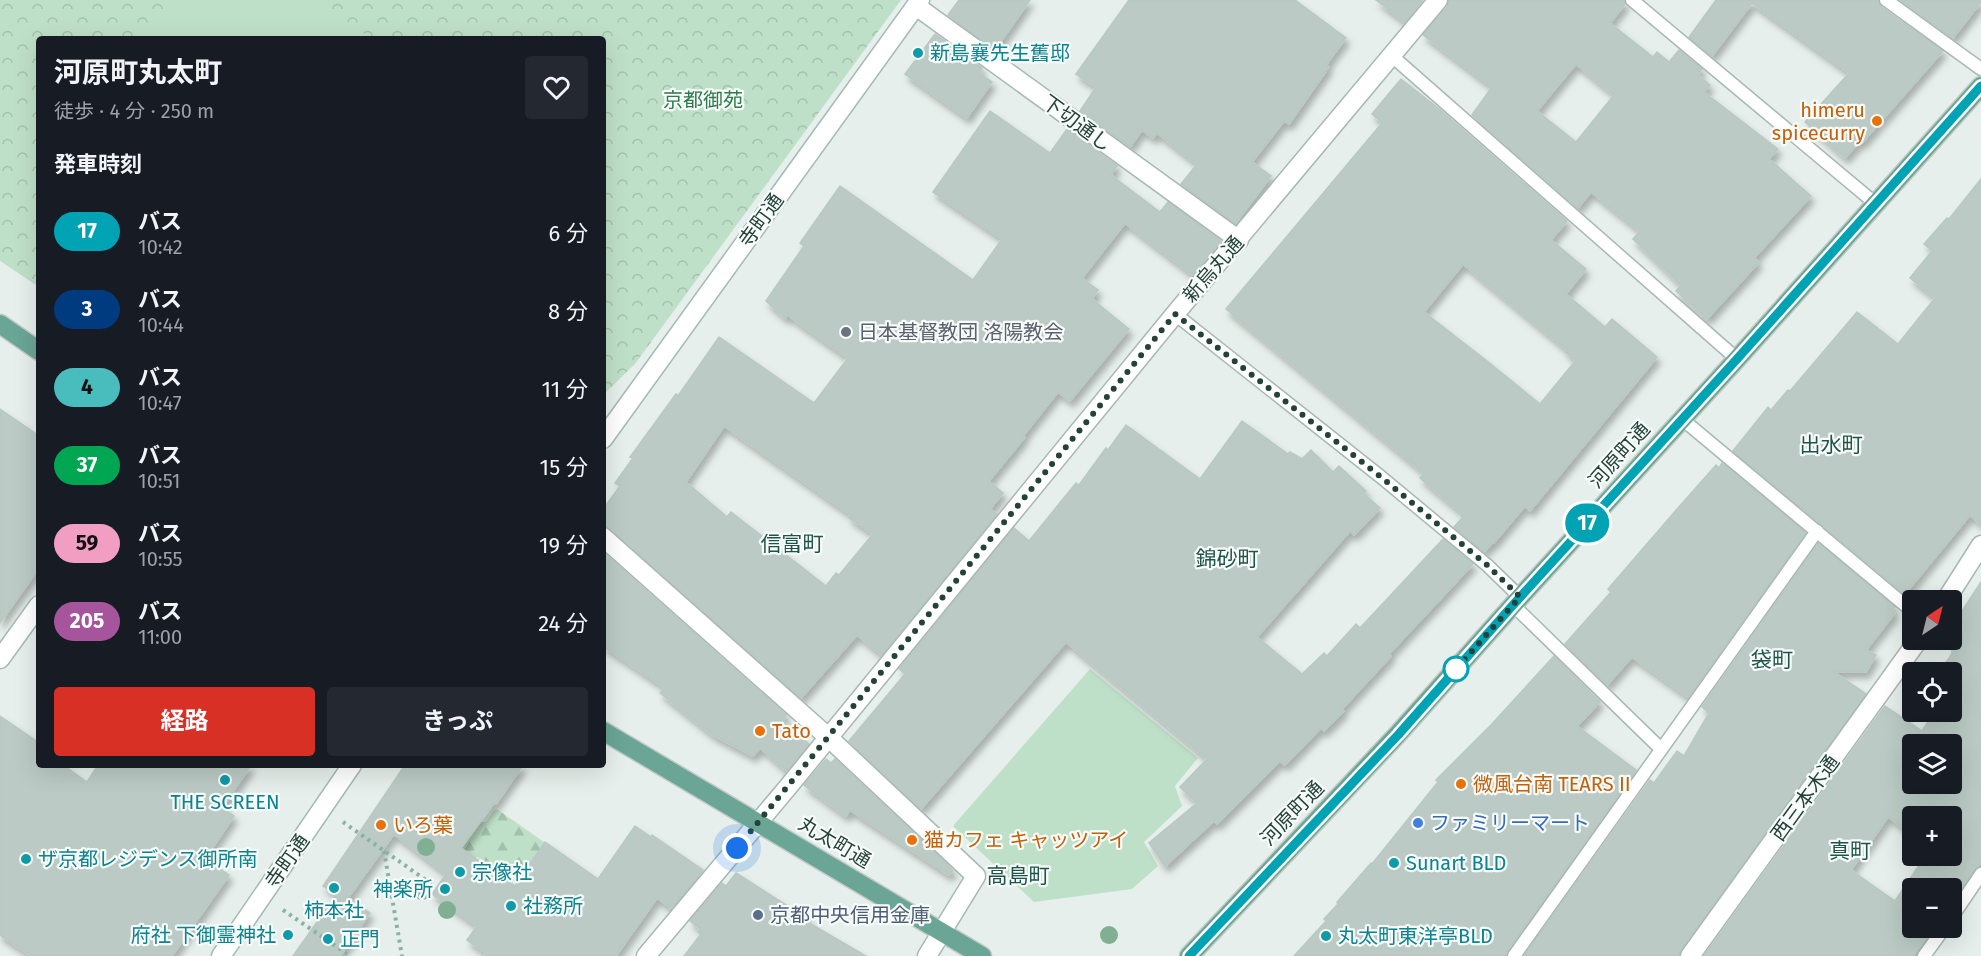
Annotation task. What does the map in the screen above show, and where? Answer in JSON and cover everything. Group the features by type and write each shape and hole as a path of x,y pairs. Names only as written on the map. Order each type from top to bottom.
{"main road":[{"name":"河原町通","path":"1189,956 1398,735 1981,86"},
{"path":"0,324 36,349"},
{"name":"丸太町通","path":"606,733 982,956"}],"street":[{"name":"新烏丸通","path":"646,956 759,823 1175,314 1438,0"},
{"name":"下切通し","path":"918,3 1239,240"},
{"name":"寺町通","path":"606,435 918,3"},
{"path":"606,540 828,736 976,876 927,956"},
{"path":"1952,590 1981,545"},
{"path":"0,659 36,609"},
{"name":"西三本木通","path":"1690,956 1911,650"},
{"name":"寺町通","path":"221,956 350,768"}],"lane":[{"path":"1632,0 1876,204"},
{"path":"1886,0 1981,69"},
{"path":"1392,56 1737,359"},
{"path":"1175,314 1381,477 1487,565 1516,601 1661,749"},
{"path":"1682,419 1902,603"},
{"path":"1514,956 1817,531"},
{"path":"1962,902 1981,874"},
{"path":"1924,956 1936,938"}],"path":[{"path":"323,808 433,885"},
{"path":"384,851 402,956"},
{"path":"262,896 350,956"}],"green space":[{"name":"京都御苑","path":"0,0 901,0 635,364 606,392 606,36 36,36 36,285 0,261"},
{"path":"169,0 316,0 368,36 144,36"},
{"path":"1090,669 1198,758 1175,786 1182,806 1144,842 1158,866 1132,889 1034,902 953,826"},
{"path":"497,809 551,847 516,880 512,881 478,857 457,858 472,815 486,822"}],"building":[{"path":"959,0 1030,0 995,50 948,15"},
{"path":"1129,0 1295,0 1346,38 1326,65 1329,67 1289,124 1284,121 1252,162 1271,176 1235,224 1181,184 1197,164 1157,133 1153,138 1142,130 1130,147 1080,111 1096,87 1076,74"},
{"path":"1376,0 1423,0 1405,22"},
{"path":"1449,0 1624,0 1625,4 1610,23 1653,57 1657,52 1669,62 1679,50 1702,69 1698,75 1710,85 1704,92 1778,149 1769,159 1811,196 1754,258 1759,262 1707,319 1676,291 1681,285 1633,239 1640,231 1591,192 1578,208 1472,115 1492,87 1423,35 1447,7","holes":["1576,64 1614,95 1576,142 1537,111"]},
{"path":"1716,0 1878,0 1881,7 1943,51 1862,143 1860,141 1845,158 1805,122 1849,73 1752,3 1712,56 1689,37"},
{"path":"1900,0 1981,0 1981,2 1953,38"},
{"path":"935,34 982,68 979,73 992,82 967,118 905,74"},
{"path":"1401,79 1438,108 1567,221 1551,240 1586,269 1566,294 1605,327 1612,319 1657,357 1530,511 1525,506 1484,552 1454,527 1463,514 1420,478 1424,473 1226,309 1382,123 1372,114","holes":["1463,264 1567,350 1565,352 1576,360 1540,404 1424,312"]},
{"path":"990,111 1050,153 1067,129 1117,166 1111,175 1160,212 1168,202 1221,241 1193,275 1125,223 1082,278 1098,290 1092,299 1129,329 1070,401 1058,392 1023,436 1025,437 989,481 1003,493 990,509 997,514 882,655 857,635 801,698 606,527 606,505 620,486 615,483 633,458 630,457 676,394 678,396 719,337 814,403 848,358 787,315 785,318 766,301 804,246 800,243 840,186 973,280 1002,239 933,192","holes":["724,426 851,515 849,518 873,534 839,575 836,573 826,586 731,512 727,517 686,482"]},
{"path":"1981,179 1981,525 1970,515 1908,590 1902,592 1733,451 1768,407 1771,410 1788,390 1790,391 1857,312 1898,344 1935,298 1910,278 1932,251 1924,244 1947,218 1949,219"},
{"path":"0,409 36,434 36,572 0,623"},
{"path":"1242,421 1288,454 1290,452 1302,459 1311,450 1333,472 1339,466 1366,491 1364,494 1380,508 1354,535 1350,531 1257,637 1302,674 1324,653 1327,656 1356,624 1360,628 1443,539 1473,564 1389,654 1391,656 1342,709 1344,711 1324,731 1321,728 1285,765 1280,761 1217,824 1214,821 1165,866 1149,843 1197,803 1180,787 1207,759 1066,642 921,809 849,741 905,674 899,669 1014,528 1029,541 1076,483 1079,485 1126,425 1200,479"},
{"path":"1722,463 1806,533 1688,697 1632,657 1607,685 1565,644 1611,592 1608,589 1678,508 1716,465 1719,468"},
{"path":"1818,543 1895,607 1892,610 1895,613 1866,650 1876,655 1866,672 1834,672 1866,694 1681,949 1679,956 1524,956 1650,780 1654,783 1677,751 1684,756 1709,713 1702,707"},
{"path":"606,555 786,715 783,721 809,744 787,771 760,748 753,756 713,735 660,693 665,688 606,648"},
{"path":"1981,582 1981,862 1962,888 1962,878 1910,878 1919,866 1962,866 1962,806 1902,806 1902,827 1888,817 1851,870 1895,901 1902,891 1902,938 1925,938 1913,956 1704,956 1885,706 1902,717 1902,722 1909,722 1922,731 1928,722 1962,722 1962,662 1946,662 1952,650 1962,650 1962,611"},
{"path":"1554,656 1600,702 1577,726 1636,770 1507,951 1506,956 1294,956 1326,921 1324,919 1338,904 1337,902 1372,864 1438,782 1436,780 1491,725"},
{"path":"0,716 36,741 36,768 67,768 87,782 96,768 249,768 222,808 234,816 205,859 229,875 172,956 32,956 0,935"},
{"path":"826,759 831,763 835,759 953,871 949,875 850,810 846,816 804,785"},
{"path":"403,768 521,768 461,848 515,886 545,842 598,879 635,826 703,870 671,908 657,898 616,956 490,956 467,940 477,926 432,894 446,874 394,834 348,898 370,913 340,956 293,956 336,895 323,886"},
{"path":"736,873 811,921 809,923 866,956 684,956 701,934 698,932 700,929 690,921 722,883 726,886"}],"bus line":[{"name":"17","path":"1189,956 1398,735 1981,86"}],"place":[{"name":"新島襄先生舊邸","path":"918,53"},
{"name":"himeru spicecurry","path":"1877,121"},
{"name":"日本基督教団 洛陽教会","path":"846,332"},
{"name":"Tato","path":"760,731"},
{"name":"THE SCREEN","path":"225,780"},
{"name":"微風台南 TEARS II","path":"1461,784"},
{"name":"ファミリーマート","path":"1418,823"},
{"name":"いろ葉","path":"381,825"},
{"name":"猫カフェ キャッツアイ","path":"912,840"},
{"name":"ザ京都レジデンス御所南","path":"26,859"},
{"name":"Sunart BLD","path":"1394,863"},
{"name":"宗像社","path":"460,872"},
{"name":"柿本社","path":"334,888"},
{"name":"神楽所","path":"445,889"},
{"name":"社務所","path":"511,906"},
{"name":"京都中央信用金庫","path":"758,915"},
{"name":"府社 下御霊神社","path":"288,935"},
{"name":"丸太町東洋亭BLD","path":"1326,936"},
{"name":"正門","path":"328,939"}],"district":[{"name":"出水町","path":"1831,445"},
{"name":"信富町","path":"792,544"},
{"name":"錦砂町","path":"1227,559"},
{"name":"袋町","path":"1772,660"},
{"name":"真町","path":"1850,851"},
{"name":"高島町","path":"1018,876"}],"route":[{"path":"737,848 1175,314 1381,477 1487,565 1520,597 1456,669"}]}
